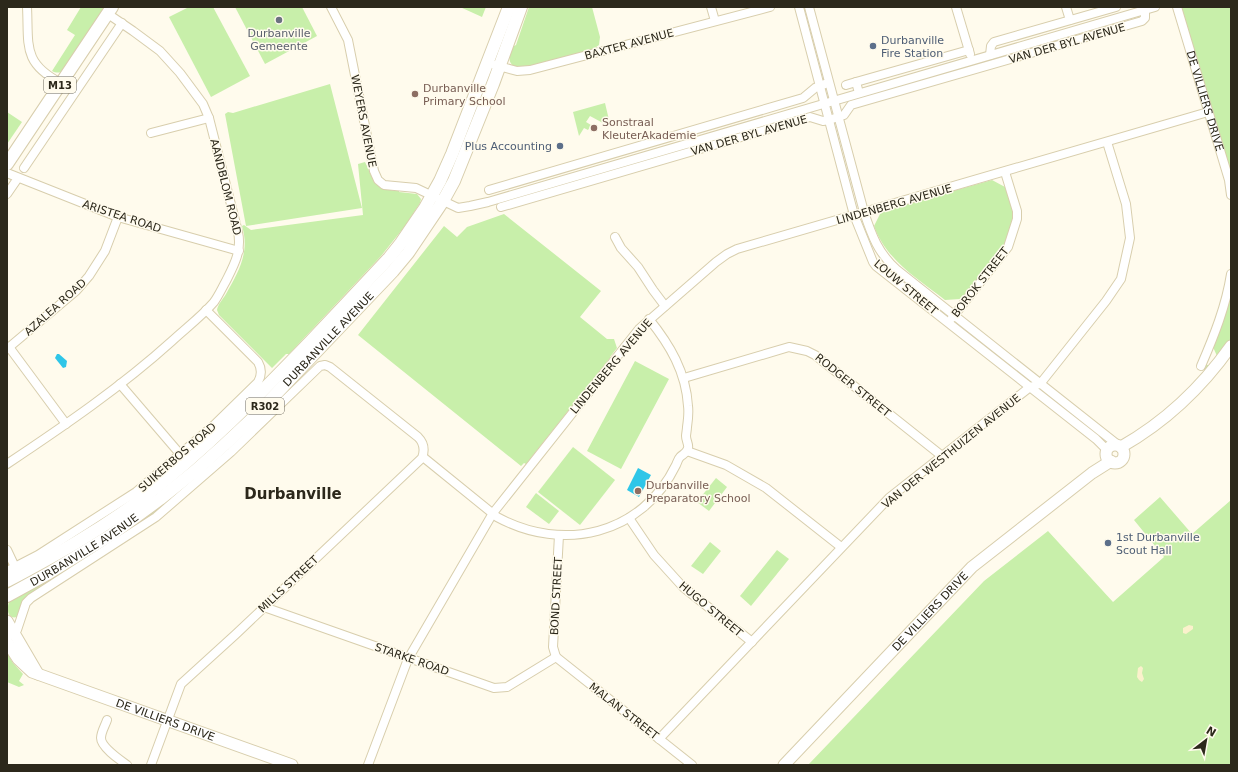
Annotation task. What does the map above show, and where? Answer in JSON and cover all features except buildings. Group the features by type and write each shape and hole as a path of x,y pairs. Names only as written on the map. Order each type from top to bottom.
{"main road":[{"name":"DURBANVILLE AVENUE","path":"7,596 70,560 116,531 160,499 223,446 274,397 393,271 408,253 444,201 460,167 494,64 509,7"},
{"name":"DURBANVILLE AVENUE","path":"7,581 62,552 142,498 171,475 241,413 389,258 433,195 521,7"},
{"name":"M13","path":"7,164 110,10"}],"street":[{"path":"27,7 30,50 33,61 40,69 61,83"},
{"name":"WEYERS AVENUE","path":"332,7 348,40 375,176 380,183 390,187 416,188 433,195"},
{"path":"712,7 715,21"},
{"name":"BAXTER AVENUE","path":"494,64 517,71 530,70 769,7"},
{"name":"LOUW STREET","path":"799,7 854,215 874,264 1096,439 1108,456"},
{"name":"LOUW STREET","path":"809,7 864,212 876,244 888,261 1121,448"},
{"path":"956,7 972,61"},
{"path":"1066,7 1070,20"},
{"name":"VAN DER BYL AVENUE","path":"990,55 991,46 994,42 1116,7"},
{"name":"VAN DER BYL AVENUE","path":"433,195 454,206 463,208 488,202 1155,7"},
{"name":"DE VILLIERS DRIVE","path":"1177,7 1228,180 1231,195"},
{"name":"AANDBLOM ROAD","path":"7,464 66,424 120,384 160,352 206,310 217,297 224,285 239,251 239,238 209,118 203,104 170,62 151,44 122,23 110,10"},
{"name":"VAN DER BYL AVENUE","path":"501,207 810,117 823,120 838,118 844,115 851,105 1143,20 1145,10"},
{"path":"24,168 122,23"},
{"path":"846,85 969,50"},
{"path":"489,190 804,98 820,85 830,82"},
{"path":"856,82 859,94"},
{"name":"LINDENBERG AVENUE","path":"368,765 408,658 493,513 640,328 727,254 737,249 1208,112"},
{"path":"151,132 209,118"},
{"path":"1040,384 1106,301 1121,279 1130,238 1126,204 1107,142"},
{"name":"BOROK STREET","path":"948,323 1008,247 1011,240 1017,218 1017,210 1005,172"},
{"name":"ARISTEA ROAD","path":"7,173 118,217 239,251"},
{"path":"540,175 544,185"},
{"path":"7,194 18,178"},
{"name":"AZALEA ROAD","path":"8,348 76,291 89,276 105,251 118,217"},
{"path":"615,237 621,248 638,267 652,290 665,306"},
{"path":"1200,366 1220,317 1231,274"},
{"name":"SUIKERBOS ROAD","path":"7,571 38,555 136,492 214,425 258,382 261,376 261,368 258,362 206,310"},
{"path":"10,634 17,630 26,603 30,598 156,517 169,507 252,433 320,366 325,365 330,367 418,437 424,445 423,457 493,513 507,522 527,530 559,535 590,533 610,527 629,518 643,508 657,493 668,479 680,457 687,451 688,445 686,436 688,407 684,378 664,337 649,319"},
{"path":"1121,448 1123,457 1119,461 1117,462 1108,456 1111,446 1121,448 1139,437 1178,406 1213,370 1231,346"},
{"name":"RODGER STREET","path":"684,378 789,347 807,351 815,354 942,456"},
{"path":"8,348 66,424"},
{"path":"120,384 180,454"},
{"name":"VAN DER WESTHUIZEN AVENUE","path":"659,739 889,498 1030,387 1040,384"},
{"path":"687,451 726,465 766,488 841,547"},
{"name":"DE VILLIERS DRIVE","path":"784,765 972,567 1092,473 1108,456"},
{"name":"MILLS STREET","path":"151,765 181,684 423,457"},
{"name":"HUGO STREET","path":"629,518 654,555 683,587 752,642"},
{"name":"BOND STREET","path":"556,657 553,647 559,535"},
{"path":"7,550 15,567"},
{"name":"STARKE ROAD","path":"264,607 491,687 500,688 510,685 556,657"},
{"path":"7,621 10,634 38,674"},
{"name":"DE VILLIERS DRIVE","path":"7,642 22,663 32,672 292,765"},
{"name":"MALAN STREET","path":"556,657 692,765"},
{"path":"107,720 102,733 102,742 106,748 127,765"}],"green space":[{"path":"81,7 106,7 63,71 53,72 52,71 75,35 67,30"},
{"path":"189,7 213,7 250,76 211,97 169,17"},
{"path":"235,7 302,7 317,36 265,64"},
{"path":"460,7 486,7 482,17"},
{"path":"529,7 592,7 600,37 599,45 592,50 523,68 514,66 510,62 512,47 516,45"},
{"path":"1231,7 1231,183 1182,8"},
{"path":"330,84 362,208 246,226 225,114 228,112 233,113"},
{"path":"605,103 609,120 603,123 590,116 586,122 591,125 588,130 584,128 579,136 573,112"},
{"path":"7,112 22,122 7,144"},
{"path":"365,162 373,179 379,186 399,192 417,194 421,199 420,203 405,226 381,256 289,354 286,354 272,368 219,315 217,310 242,261 245,244 242,226 244,225 251,230 363,215 358,164"},
{"path":"992,180 1005,187 1014,216 1005,245 963,298 945,300 904,268 895,259 879,238 874,226 882,211"},
{"path":"504,214 601,291 580,317 607,339 614,339 617,348 526,464 524,463 521,466 358,335 444,226 457,237 467,227"},
{"path":"1231,289 1231,340 1207,372 1202,369 1204,365 1210,365 1217,356 1213,347"},
{"path":"635,361 669,379 621,469 587,451"},
{"path":"573,447 615,480 580,525 538,492"},
{"path":"206,468 157,512 113,541"},
{"path":"716,478 727,487 709,511 697,502"},
{"path":"536,493 559,511 549,524 526,507"},
{"path":"1160,497 1192,534 1231,500 1231,765 808,765 984,581 1048,531 1113,602 1164,557 1134,520"},
{"path":"710,542 721,551 703,574 691,566"},
{"path":"777,550 789,559 751,606 740,596"},
{"path":"43,581 45,584 17,617 11,617 8,612 10,600"},
{"path":"7,653 13,663 23,674 19,681 24,685 19,687 7,682"}],"sand":[{"path":"1189,625 1193,626 1193,629 1186,634 1183,633 1183,628"},
{"path":"1141,666 1143,668 1142,673 1144,679 1142,682 1137,677 1138,668"}],"water":[{"path":"57,354 67,361 66,367 63,368 55,358"},
{"path":"638,468 651,475 639,497 627,490"}],"place":[{"name":"Durbanville Gemeente","path":"279,20"},
{"name":"Durbanville Fire Station","path":"873,46"},
{"name":"Durbanville Primary School","path":"415,94"},
{"name":"Sonstraal KleuterAkademie","path":"594,128"},
{"name":"Plus Accounting","path":"560,146"},
{"name":"Durbanville Preparatory School","path":"638,491"},
{"name":"1st Durbanville Scout Hall","path":"1108,543"}],"district":[{"name":"Durbanville","path":"293,494"}]}
